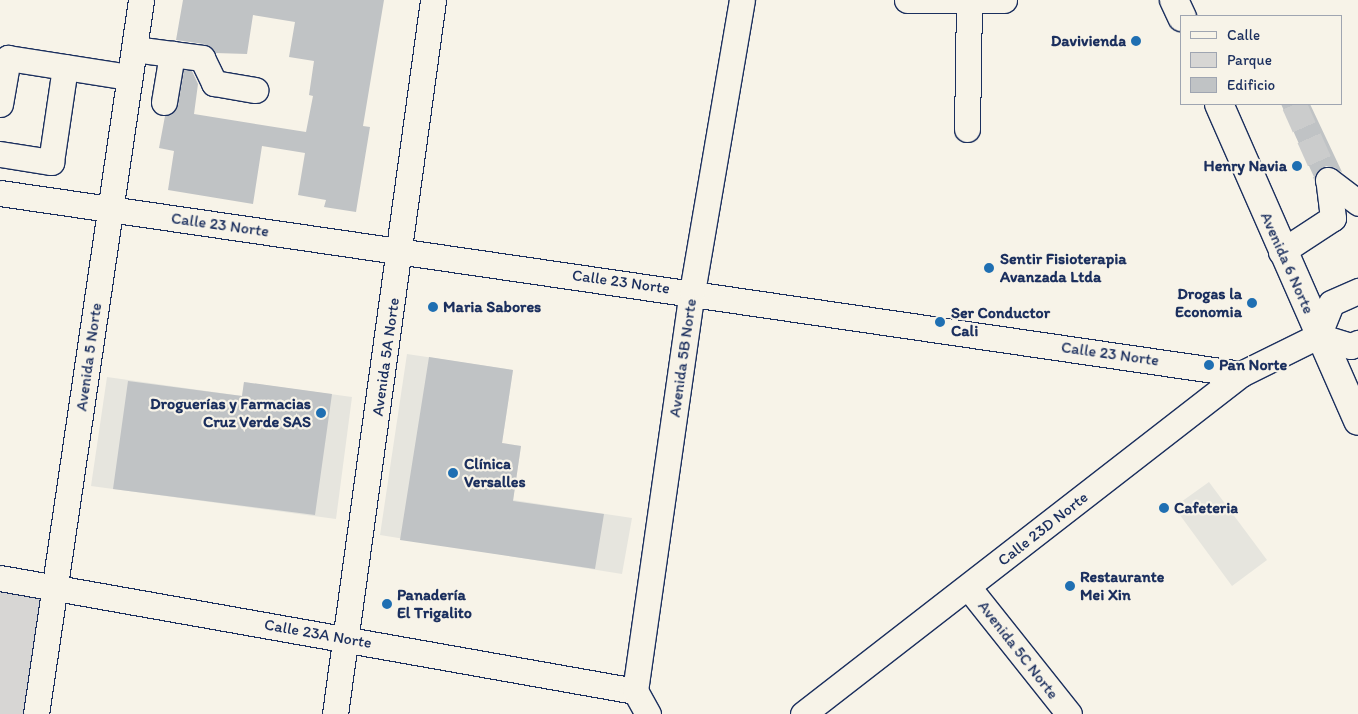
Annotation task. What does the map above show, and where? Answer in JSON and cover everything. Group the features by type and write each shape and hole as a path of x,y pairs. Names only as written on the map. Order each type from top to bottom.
{"main road":[{"path":"1174,0 1181,15"},
{"name":"Avenida 6 Norte","path":"1219,105 1281,252 1358,422"}],"street":[{"name":"Avenida 5 Norte","path":"36,714 141,0"},
{"name":"Avenida 5A Norte","path":"335,714 348,640 433,0"},
{"name":"Avenida 5B Norte","path":"635,692 692,292 742,0"},
{"path":"907,0 969,3 1004,0"},
{"path":"966,128 969,3"},
{"path":"134,49 202,58 214,83 255,90"},
{"path":"164,102 172,54"},
{"path":"0,104 8,58 130,77"},
{"path":"0,154 51,162 65,67"},
{"path":"1281,252 1333,218 1328,180 1358,204"},
{"name":"Calle 23 Norte","path":"0,194 692,292 1241,374"},
{"path":"1358,291 1331,303 1318,336 1351,346 1358,343"},
{"name":"Calle 23D Norte","path":"803,714 1241,374 1318,336"},
{"name":"Calle 23A Norte","path":"0,578 55,586 635,692"},
{"name":"Avenida 5C Norte","path":"968,587 1068,714"},
{"path":"635,692 648,714"}],"shaded area":[{"name":"Clínica Versalles","path":"407,354 513,370 502,443 521,446 513,500 632,518 622,574 380,535"},
{"path":"107,377 242,396 244,382 352,397 336,519 91,486"},
{"path":"1209,482 1267,560 1232,586 1174,507"}],"green space":[{"path":"0,578 55,586 36,714 0,714"}],"building":[{"path":"183,0 384,0 363,126 370,127 356,212 324,207 326,200 298,195 305,153 262,146 253,204 168,190 174,151 159,148 165,116 178,105 184,70 192,71 198,84 194,114 306,132 313,96 309,95 314,61 289,57 295,22 253,15 247,54 215,53 204,44 176,40"},
{"path":"1281,105 1310,105 1342,172 1326,166 1314,177"},
{"name":"Clínica Versalles","path":"429,357 513,370 502,443 521,446 513,501 604,514 595,569 400,540"},
{"path":"128,381 242,396 244,382 332,394 315,515 113,489"}],"tunnel":[{"path":"1294,105 1328,180"}],"place":[{"name":"Davivienda","path":"1136,41"},
{"name":"Henry Navia","path":"1297,166"},
{"name":"Sentir Fisioterapia Avanzada Ltda","path":"989,268"},
{"name":"Drogas la Economia","path":"1252,303"},
{"name":"Maria Sabores","path":"433,307"},
{"name":"Ser Conductor Cali","path":"940,322"},
{"name":"Pan Norte","path":"1209,365"},
{"name":"Droguerías y Farmacias Cruz Verde SAS","path":"321,413"},
{"name":"Clínica Versalles","path":"453,473"},
{"name":"Cafeteria","path":"1164,508"},
{"name":"Restaurante Mei Xin","path":"1070,586"},
{"name":"Panadería El Trigalito","path":"387,604"}]}
